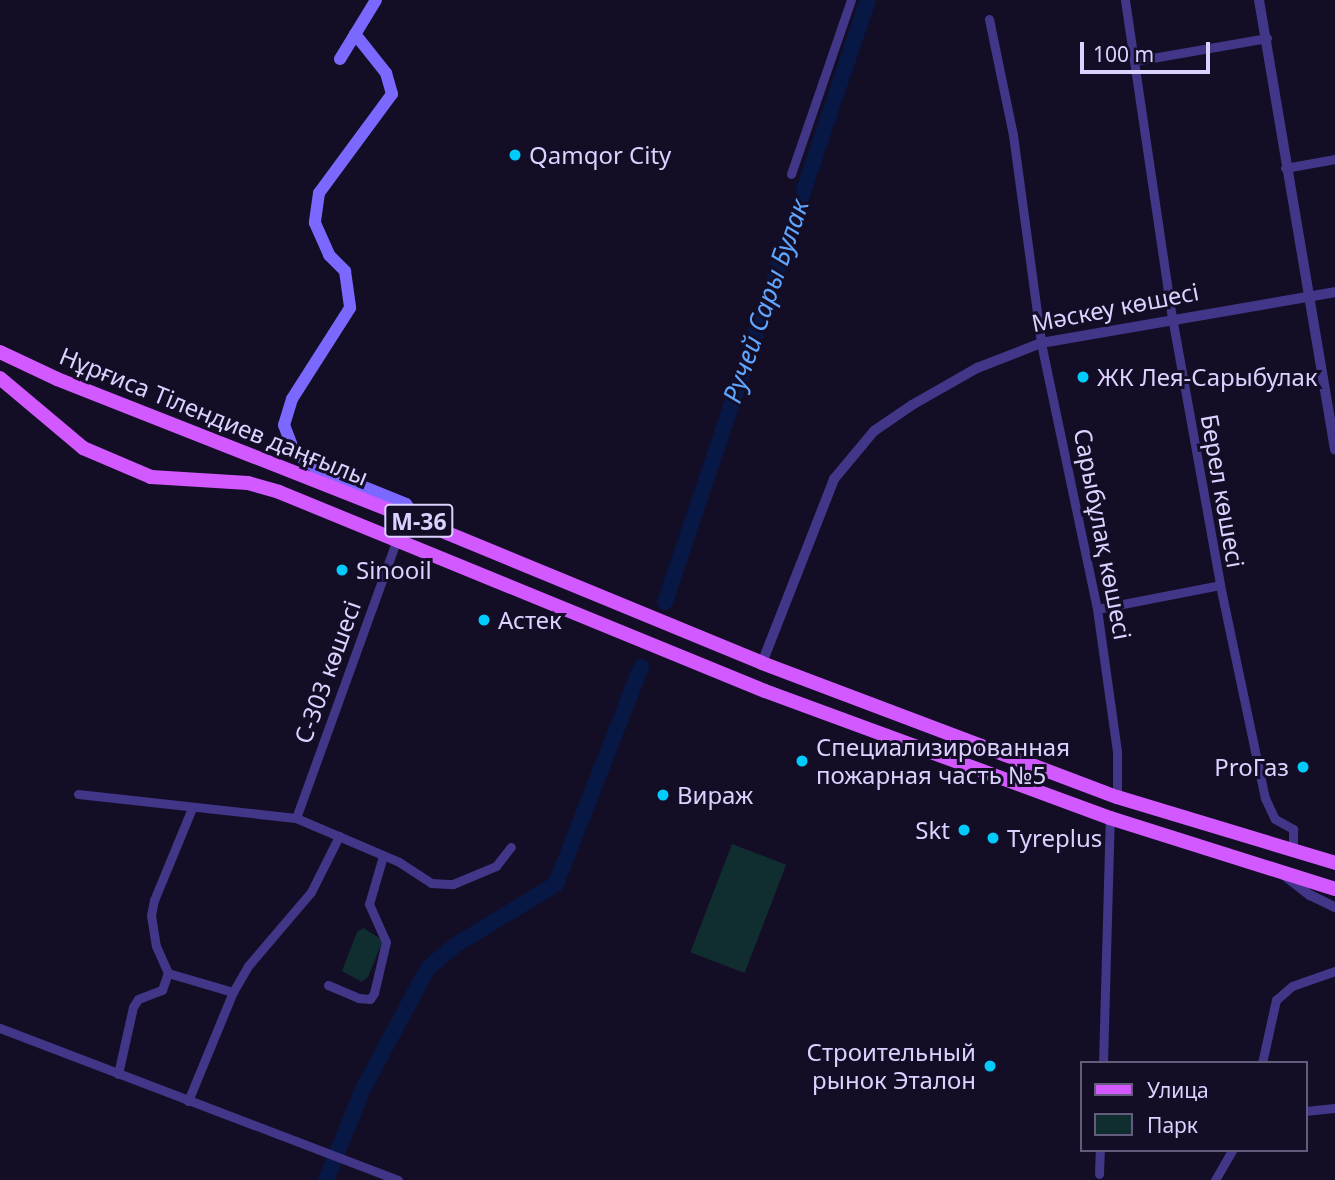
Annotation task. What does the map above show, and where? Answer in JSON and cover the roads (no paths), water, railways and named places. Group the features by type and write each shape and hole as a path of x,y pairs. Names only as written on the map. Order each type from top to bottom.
{"main road":[{"path":"340,58 376,0"},
{"path":"355,34 386,73 392,94 319,193 314,223 329,255 345,271 350,307 292,399 284,425 295,453 315,467 406,504 418,521"},
{"path":"2,379 7,355"},
{"name":"Нұрғиса Тілендиев даңғылы","path":"7,355 125,407 418,521 762,663"},
{"name":"Нұрғиса Тілендиев даңғылы","path":"2,379 83,448 151,477 248,483 565,606 753,686"},
{"path":"565,606 574,585"},
{"name":"Мәскеу көшесі","path":"753,686 762,663"},
{"name":"M-36","path":"762,663 1117,797 1335,863"},
{"name":"M-36","path":"753,686 1110,818 1335,889"},
{"name":"Сарыбұлақ көшесі","path":"1110,818 1117,797"}],"street":[{"path":"791,174 851,0"},
{"name":"Берел көшесі","path":"1125,0 1172,317 1220,584 1265,798 1275,819 1293,830 1293,850"},
{"path":"1259,0 1308,296 1331,400 1335,450"},
{"name":"Сарыбұлақ көшесі","path":"989,19 1013,135 1041,343 1097,609 1117,751 1117,797"},
{"path":"1135,61 1267,38"},
{"path":"1285,168 1335,159"},
{"name":"Мәскеу көшесі","path":"762,663 844,464 874,431 912,405 977,368 1041,343 1172,317 1335,292"},
{"name":"С-303 көшесі","path":"296,818 397,540"},
{"path":"1097,609 1220,584"},
{"path":"78,794 296,818 383,856 431,883 453,884 496,866 511,847"},
{"path":"118,1074 133,1007 138,999 162,989 168,973 156,946 151,915 192,808"},
{"name":"Сарыбұлақ көшесі","path":"1103,1061 1110,818"},
{"path":"188,1101 233,992 248,967 318,883 339,836"},
{"path":"328,985 358,998 370,999 374,993 386,942 369,904 383,856"},
{"path":"1282,873 1310,895 1335,907"},
{"path":"1262,1061 1276,1000 1292,986 1335,971"},
{"path":"168,973 233,992"},
{"path":"0,1028 188,1101 326,1150 398,1180"},
{"path":"1307,1111 1335,1108"},
{"path":"1099,1174 1100,1152"},
{"path":"1215,1180 1231,1152"}],"waterway":[{"name":"Ручей Сары Булак","path":"665,602 868,0"},
{"path":"326,1180 363,1089 428,968 454,946 556,884 641,667"}],"place":[{"name":"Qamqor City","path":"515,155"},
{"name":"ЖК Лея-Сарыбулак","path":"1083,377"},
{"name":"Sinooil","path":"342,570"},
{"name":"Астек","path":"484,620"},
{"name":"Специализированная пожарная часть №5","path":"802,761"},
{"name":"ProГаз","path":"1303,767"},
{"name":"Вираж","path":"663,795"},
{"name":"Skt","path":"964,830"},
{"name":"Tyreplus","path":"993,838"},
{"name":"Строительный рынок Эталон","path":"990,1066"}]}
